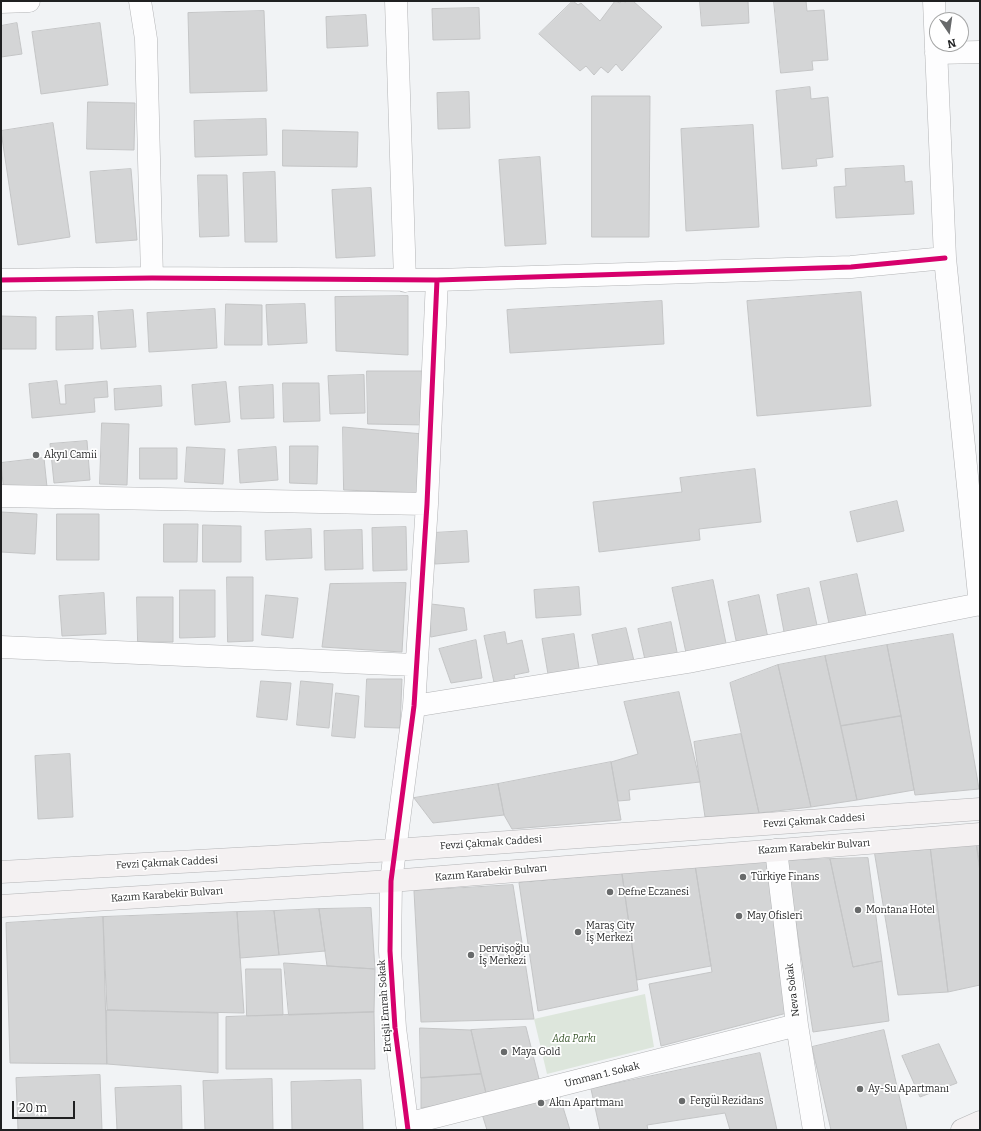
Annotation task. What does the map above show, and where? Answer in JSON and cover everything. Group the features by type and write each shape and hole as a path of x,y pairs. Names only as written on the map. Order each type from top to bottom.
{"main road":[{"name":"Fevzi Çakmak Caddesi","path":"1,872 394,850 980,809"},
{"name":"Kazım Karabekir Bulvarı","path":"1,906 391,881 980,834"},
{"path":"962,1130 980,1122"}],"street":[{"path":"1,2 29,1"},
{"path":"140,1 146,39 152,278"},
{"path":"396,1 404,281"},
{"path":"414,706 688,662 980,604 945,258 934,1"},
{"path":"936,54 980,52"},
{"path":"1,280 152,278 404,281 851,267 945,258"},
{"name":"Ercişli Emrah Sokak","path":"407,1127 395,1028 390,951 391,881 414,706 415,665 427,504 436,280"},
{"path":"1,496 427,504"},
{"path":"1,647 415,665"},
{"name":"Neva Sokak","path":"776,850 797,1025 814,1130"},
{"name":"Umman 1. Sokak","path":"407,1127 797,1025"}],"green space":[{"name":"Ada Parkı","path":"645,994 654,1047 547,1074 534,1019"}],"building":[{"path":"573,1 578,5 581,3 600,21 615,1 620,3 621,1 633,1 662,27 622,71 616,64 608,73 601,67 594,75 586,66 580,71 539,34"},
{"path":"700,1 748,1 749,23 702,26"},
{"path":"774,1 806,1 807,11 824,10 828,60 812,61 813,70 781,73"},
{"path":"479,8 480,39 433,40 432,9"},
{"path":"264,11 267,91 190,93 188,13"},
{"path":"366,15 368,46 327,48 326,17"},
{"path":"17,23 22,54 1,57 1,26"},
{"path":"100,23 108,85 41,94 32,32"},
{"path":"810,87 811,99 828,97 833,157 816,159 817,166 782,169 776,91"},
{"path":"469,92 470,128 438,129 437,93"},
{"path":"592,96 650,96 649,237 592,237"},
{"path":"88,102 135,103 134,150 87,149"},
{"path":"266,119 267,155 195,157 194,121"},
{"path":"53,123 70,237 18,245 1,131"},
{"path":"753,125 759,227 686,231 681,129"},
{"path":"283,130 358,132 357,167 283,166"},
{"path":"540,157 546,244 505,246 499,160"},
{"path":"904,166 905,182 912,181 914,214 836,218 834,187 846,186 845,169"},
{"path":"131,169 137,240 96,243 90,172"},
{"path":"275,172 277,242 245,242 243,173"},
{"path":"198,175 227,175 229,236 200,237"},
{"path":"371,188 375,256 336,258 332,190"},
{"path":"861,292 871,406 757,416 747,301"},
{"path":"408,296 408,355 336,351 335,297"},
{"path":"662,301 664,344 510,353 507,310"},
{"path":"226,304 262,305 262,345 225,345"},
{"path":"305,304 307,343 268,345 266,305"},
{"path":"215,309 217,348 149,352 147,313"},
{"path":"133,310 136,347 101,349 98,312"},
{"path":"1,316 36,317 36,349 1,349"},
{"path":"93,316 93,349 56,350 56,317"},
{"path":"367,371 426,371 426,425 368,424"},
{"path":"364,375 365,413 330,414 328,376"},
{"path":"57,381 60,404 66,404 65,385 107,381 108,397 94,398 95,412 32,418 29,384"},
{"path":"226,382 230,422 195,425 192,385"},
{"path":"283,383 319,383 320,421 284,422"},
{"path":"273,385 274,418 241,419 239,387"},
{"path":"161,386 162,406 115,410 114,389"},
{"path":"102,423 129,424 127,485 100,484"},
{"path":"343,427 423,434 421,493 344,490"},
{"path":"87,441 90,480 54,483 50,444"},
{"path":"290,446 318,446 317,484 290,483"},
{"path":"187,447 225,449 223,484 185,482"},
{"path":"276,447 278,480 240,483 238,450"},
{"path":"140,448 177,448 177,479 140,479"},
{"path":"44,458 47,487 4,493 1,463"},
{"path":"755,469 761,522 699,529 700,540 599,552 593,502 682,492 680,478"},
{"path":"897,501 904,531 857,542 850,512"},
{"path":"1,512 37,514 35,554 1,552"},
{"path":"57,514 99,514 99,560 57,560"},
{"path":"164,524 198,524 197,562 164,562"},
{"path":"203,525 241,526 241,562 203,562"},
{"path":"406,527 407,570 373,571 372,528"},
{"path":"311,529 312,558 266,560 265,531"},
{"path":"362,530 363,569 325,570 324,531"},
{"path":"467,531 469,562 435,564 433,533"},
{"path":"857,574 867,620 830,628 820,582"},
{"path":"227,577 253,577 253,641 228,642"},
{"path":"713,580 728,653 688,662 672,588"},
{"path":"406,583 402,652 322,647 330,584"},
{"path":"579,587 581,615 536,618 534,590"},
{"path":"809,588 818,630 785,637 777,595"},
{"path":"180,590 215,590 215,637 180,638"},
{"path":"104,593 106,634 62,636 59,596"},
{"path":"266,595 298,598 293,638 262,635"},
{"path":"759,595 768,638 737,645 728,602"},
{"path":"137,597 173,597 173,642 138,642"},
{"path":"431,604 464,608 467,630 431,637"},
{"path":"671,622 678,657 646,664 638,629"},
{"path":"626,628 635,665 600,673 592,635"},
{"path":"505,632 507,644 522,640 529,672 514,675 516,683 495,687 484,636"},
{"path":"574,634 580,675 549,680 542,639"},
{"path":"953,634 979,789 915,795 887,645"},
{"path":"476,640 482,678 451,683 439,649"},
{"path":"887,645 901,716 841,726 825,656"},
{"path":"825,656 857,800 811,807 778,665"},
{"path":"778,665 811,807 759,813 730,683"},
{"path":"367,679 402,679 400,728 365,727"},
{"path":"261,681 291,683 287,720 257,717"},
{"path":"301,681 333,684 329,728 297,725"},
{"path":"679,692 700,782 629,790 630,800 618,801 611,762 638,754 624,702"},
{"path":"336,693 359,696 355,738 332,736"},
{"path":"901,716 914,790 857,800 841,726"},
{"path":"741,734 759,813 705,817 694,742"},
{"path":"70,754 73,817 38,819 35,756"},
{"path":"611,762 621,820 512,829 504,815 498,784"},
{"path":"498,784 504,815 433,823 414,798"},
{"path":"980,841 980,865 976,842"},
{"path":"976,842 980,872 980,985 948,992 930,846"},
{"path":"930,846 948,992 898,995 874,850"},
{"name":"May Ofisleri","path":"766,858 787,1013 661,1046 649,984 712,972 695,865"},
{"name":"Montana Hotel","path":"868,858 882,961 853,967 830,859"},
{"path":"830,859 853,967 882,961 889,1021 813,1032 786,861"},
{"path":"695,865 711,966 637,980 622,874"},
{"name":"Maraş City İş Merkezi","path":"622,874 638,990 538,1011 519,883"},
{"name":"Dervişoğlu İş Merkezi","path":"513,885 534,1019 421,1022 414,891"},
{"path":"371,908 375,969 327,966 319,909"},
{"path":"319,909 325,951 279,955 274,911"},
{"path":"274,911 279,955 240,958 237,912"},
{"path":"237,912 244,1013 107,1010 103,917"},
{"path":"103,917 107,1064 10,1063 6,923"},
{"path":"284,963 375,969 374,1012 289,1015"},
{"path":"246,969 281,969 283,1015 247,1016"},
{"path":"107,1010 218,1013 218,1073 107,1064"},
{"path":"374,1012 375,1069 226,1069 226,1017"},
{"name":"Maya Gold","path":"526,1027 540,1083 487,1097 471,1030"},
{"path":"420,1028 471,1030 481,1074 421,1078"},
{"name":"Ay-Su Apartmanı","path":"884,1030 907,1130 831,1130 812,1047"},
{"path":"939,1044 957,1083 920,1097 902,1056"},
{"name":"Fergül Rezidans","path":"760,1053 777,1130 730,1130 725,1113 647,1125 648,1130 600,1130 591,1089"},
{"path":"481,1074 487,1097 421,1108 421,1078"},
{"path":"100,1075 102,1130 18,1130 16,1078"},
{"path":"272,1079 273,1130 205,1130 203,1081"},
{"path":"361,1080 363,1130 292,1130 291,1082"},
{"path":"181,1086 182,1130 117,1130 115,1088"},
{"name":"Akın Apartmanı","path":"558,1091 570,1130 487,1130 482,1114"}],"cycle path":[{"path":"1,280 152,278 437,280 851,267 945,258"},
{"path":"408,1130 395,1028 390,951 391,881 414,706 427,504 437,280"}],"place":[{"name":"Akyıl Camii","path":"36,455"},
{"name":"Türkiye Finans","path":"743,877"},
{"name":"Defne Eczanesi","path":"610,892"},
{"name":"Montana Hotel","path":"858,910"},
{"name":"May Ofisleri","path":"739,916"},
{"name":"Maraş City İş Merkezi","path":"578,932"},
{"name":"Dervişoğlu İş Merkezi","path":"471,955"},
{"name":"Maya Gold","path":"504,1052"},
{"name":"Ay-Su Apartmanı","path":"860,1089"},
{"name":"Fergül Rezidans","path":"682,1101"},
{"name":"Akın Apartmanı","path":"541,1103"}]}
